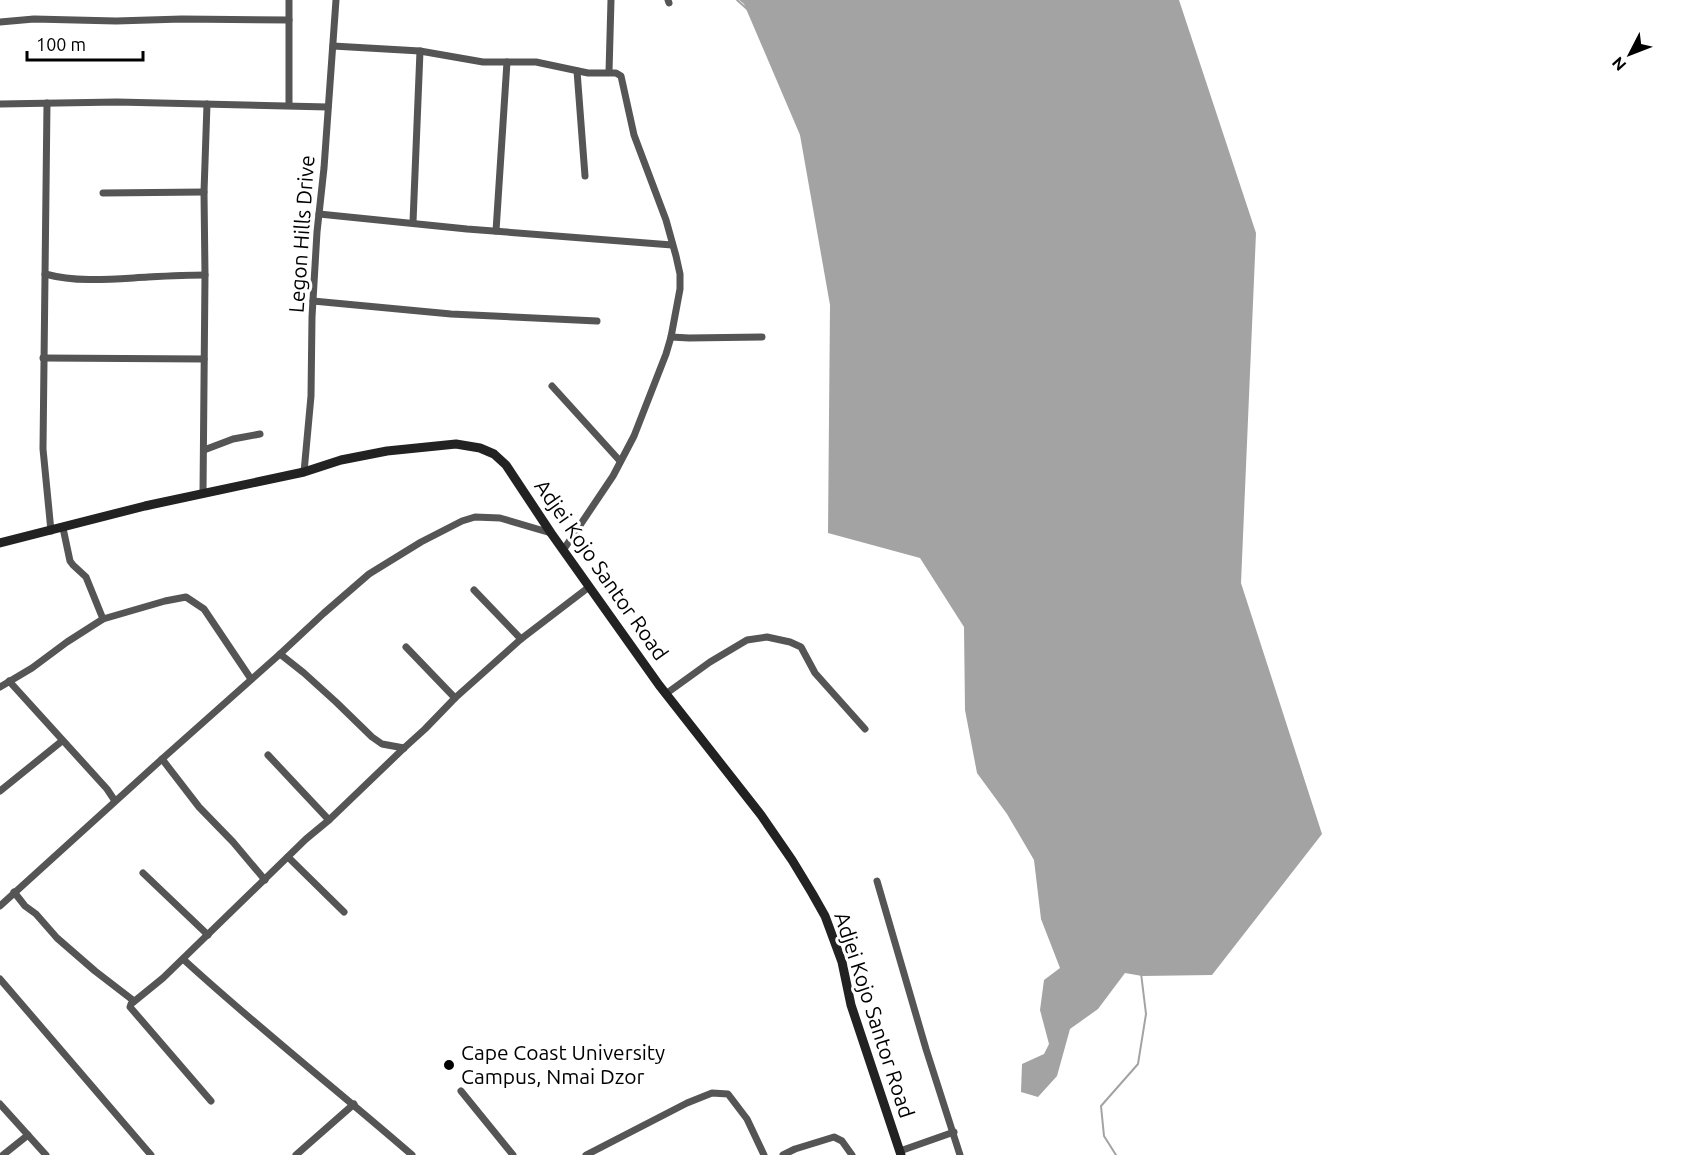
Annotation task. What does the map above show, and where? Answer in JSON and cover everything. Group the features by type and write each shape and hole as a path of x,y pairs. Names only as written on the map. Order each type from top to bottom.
{"street":[{"path":"289,0 289,105"},
{"name":"Legon Hills Drive","path":"304,472 311,396 313,301 336,0"},
{"path":"609,72 610,0"},
{"path":"0,22 34,19 289,21"},
{"path":"333,46 420,51 483,62 536,62 577,71 596,74 609,72 621,76 634,135 666,220 676,256 680,274 680,289 671,337 634,436 598,499 564,549"},
{"path":"413,222 420,51"},
{"path":"496,231 507,62"},
{"path":"577,71 585,176"},
{"path":"0,104 117,102 328,107"},
{"path":"47,103 43,458 51,531"},
{"path":"203,492 204,192 207,104"},
{"path":"103,193 204,192"},
{"path":"319,214 672,245"},
{"path":"45,274 75,280 119,280 205,274"},
{"path":"313,301 451,314 597,321"},
{"path":"671,337 762,337"},
{"path":"43,358 204,359"},
{"path":"552,386 621,461"},
{"path":"204,450 233,439 260,434"},
{"name":"Adjei Kojo Santor Road","path":"0,543 203,492 304,472 341,460 387,451 445,444 469,445 494,454 506,465 589,587 660,685 761,815 792,860 825,916 842,962 850,1005 901,1153"},
{"path":"0,906 369,574 421,542 462,521 475,517 500,518 551,532"},
{"path":"63,528 70,561 86,577 103,619"},
{"path":"211,1101 130,1007 130,1004 163,978 455,698 521,639 589,587"},
{"path":"474,590 521,639"},
{"path":"0,687 103,619 186,597 204,609 251,679"},
{"path":"667,693 710,662 747,640 767,637 801,647 816,673 865,729"},
{"path":"406,647 455,698"},
{"path":"280,654 304,673 372,737 382,744 404,748"},
{"path":"9,681 108,789 115,801"},
{"path":"0,791 62,741"},
{"path":"267,755 329,820"},
{"path":"162,759 200,807 265,880"},
{"path":"288,857 344,912"},
{"path":"143,873 208,935"},
{"path":"877,881 926,1049 960,1155"},
{"path":"14,892 57,938 100,976 134,1001"},
{"path":"183,959 412,1155"},
{"path":"0,979 151,1155"},
{"path":"461,1091 513,1155"},
{"path":"585,1155 711,1093 728,1094 747,1119 764,1155"},
{"path":"0,1104 46,1155"},
{"path":"296,1155 354,1104"},
{"path":"901,1153 954,1132"},
{"path":"3,1155 28,1134"},
{"path":"783,1155 834,1137 842,1141 852,1155"}],"shaded area":[{"path":"739,0 1179,0 1256,233 1241,583 1322,834 1212,975 1142,976 1125,973 1098,1009 1070,1029 1057,1076 1038,1097 1021,1092 1022,1064 1044,1054 1049,1044 1040,1010 1044,980 1060,968 1041,919 1034,860 1007,814 977,773 965,710 964,627 920,558 828,533 830,305 800,135 744,4"}],"waterway":[{"path":"737,0 747,9"},
{"path":"1116,1155 1104,1136 1101,1106 1138,1064 1146,1014 1141,973"}],"place":[{"name":"Cape Coast University Campus, Nmai Dzor","path":"449,1065"}]}
